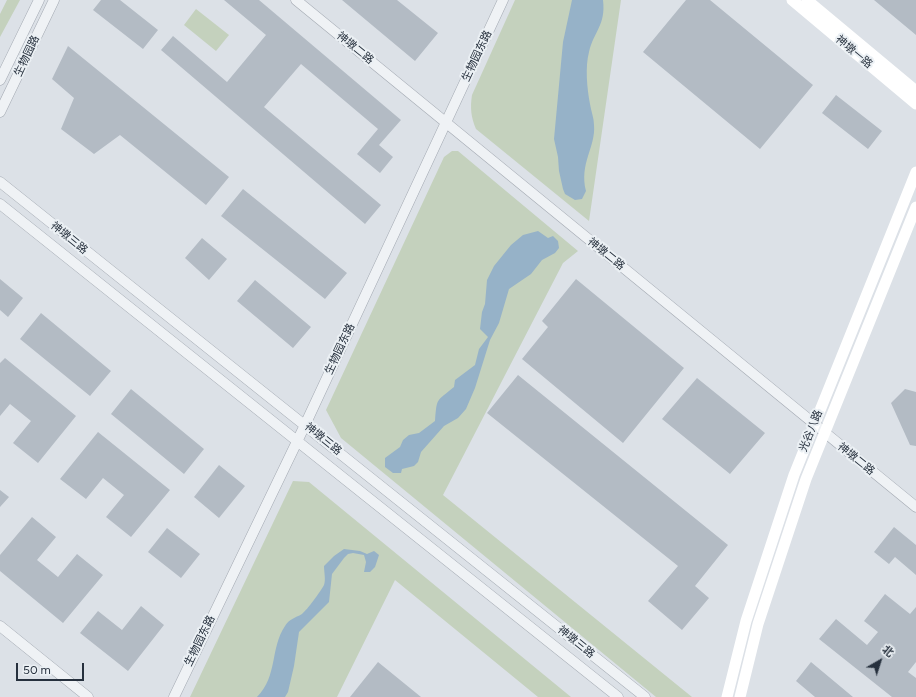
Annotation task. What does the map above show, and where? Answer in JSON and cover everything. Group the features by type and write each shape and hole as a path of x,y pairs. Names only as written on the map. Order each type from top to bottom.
{"main road":[{"name":"神墩一路","path":"792,0 916,104"},
{"name":"神墩一路","path":"807,0 916,91"},
{"name":"光谷八路","path":"727,697 746,621 794,475 916,172"},
{"name":"光谷八路","path":"740,697 760,617 806,479 916,206"}],"street":[{"name":"生物园路","path":"0,80 39,0"},
{"name":"生物园路","path":"0,112 54,0"},
{"name":"神墩二路","path":"296,0 916,507"},
{"name":"生物园东路","path":"174,697 305,425 503,0"},
{"name":"神墩三路","path":"0,182 645,697"},
{"name":"神墩三路","path":"0,204 297,439 618,697"},
{"path":"0,626 88,697"}],"green space":[{"path":"7,0 20,0 0,37 0,14"},
{"path":"515,0 621,0 589,221 476,129 474,125 471,112 472,95"},
{"path":"196,9 229,35 216,51 184,25"},
{"path":"452,151 458,151 578,251 563,263 443,495 692,697 656,697 341,438 326,410 444,157"},
{"path":"293,481 309,482 571,697 538,697 395,580 337,697 190,697"}],"water":[{"path":"572,0 603,0 603,16 591,45 587,64 587,84 590,107 594,120 594,133 586,164 584,181 586,191 582,199 575,200 565,194 563,189 554,139 563,42"},
{"path":"538,231 548,238 553,236 558,241 559,248 555,253 542,260 531,274 509,289 499,323 490,340 475,388 466,409 458,418 444,426 421,452 418,462 414,466 402,469 401,473 393,473 385,467 385,458 400,447 403,440 409,435 419,433 435,421 438,401 454,387 455,380 475,365 479,349 488,337 480,329 482,312 485,304 487,280 494,266 511,245 523,235"},
{"path":"344,549 360,551 367,554 374,551 379,555 375,567 370,572 364,572 366,562 364,555 353,553 348,554 344,558 332,574 329,602 299,632 294,666 288,692 285,697 257,697 264,689 268,680 277,643 285,626 290,620 302,614 314,600 325,583 324,566"}],"building":[{"path":"101,0 120,0 158,30 143,49 93,10"},
{"path":"224,0 259,0 401,120 379,145 393,157 380,173 357,154 378,129 301,64 264,107 381,205 365,224 161,50 173,36 227,82 266,35"},
{"path":"342,0 397,0 438,33 415,61"},
{"path":"686,0 710,0 813,85 760,149 643,52"},
{"path":"874,0 916,0 916,35"},
{"path":"68,46 229,177 206,205 120,135 94,154 61,129 74,98 52,79"},
{"path":"836,95 882,131 868,149 822,113"},
{"path":"243,189 347,273 325,299 221,216"},
{"path":"202,238 227,259 209,280 185,258"},
{"path":"0,279 23,298 8,317 0,310"},
{"path":"576,279 684,368 623,443 522,359 548,327 542,321"},
{"path":"255,280 311,327 293,348 237,301"},
{"path":"41,313 111,371 90,396 20,339"},
{"path":"5,358 76,416 38,463 13,443 31,421 10,404 0,416 0,363"},
{"path":"518,375 728,545 695,586 709,598 682,630 648,601 678,566 487,413"},
{"path":"697,378 765,433 730,474 662,419"},
{"path":"131,389 204,449 184,474 111,414"},
{"path":"905,389 916,392 916,446 910,445 891,403"},
{"path":"98,432 170,490 131,537 106,517 124,495 103,478 86,499 60,479"},
{"path":"219,465 245,486 219,518 194,497"},
{"path":"0,490 9,497 0,507"},
{"path":"32,517 56,537 37,560 58,577 77,554 103,575 63,623 0,571 0,555"},
{"path":"894,527 916,545 916,575 895,557 889,564 874,552"},
{"path":"167,528 200,554 181,578 148,552"},
{"path":"885,594 910,614 916,607 916,662 908,672 916,678 916,697 892,697 819,639 836,619 867,645 878,632 864,621"},
{"path":"141,606 164,625 128,671 80,633 98,611 122,630"},
{"path":"378,662 421,697 350,697"},
{"path":"811,662 853,697 815,697 796,681"}]}
